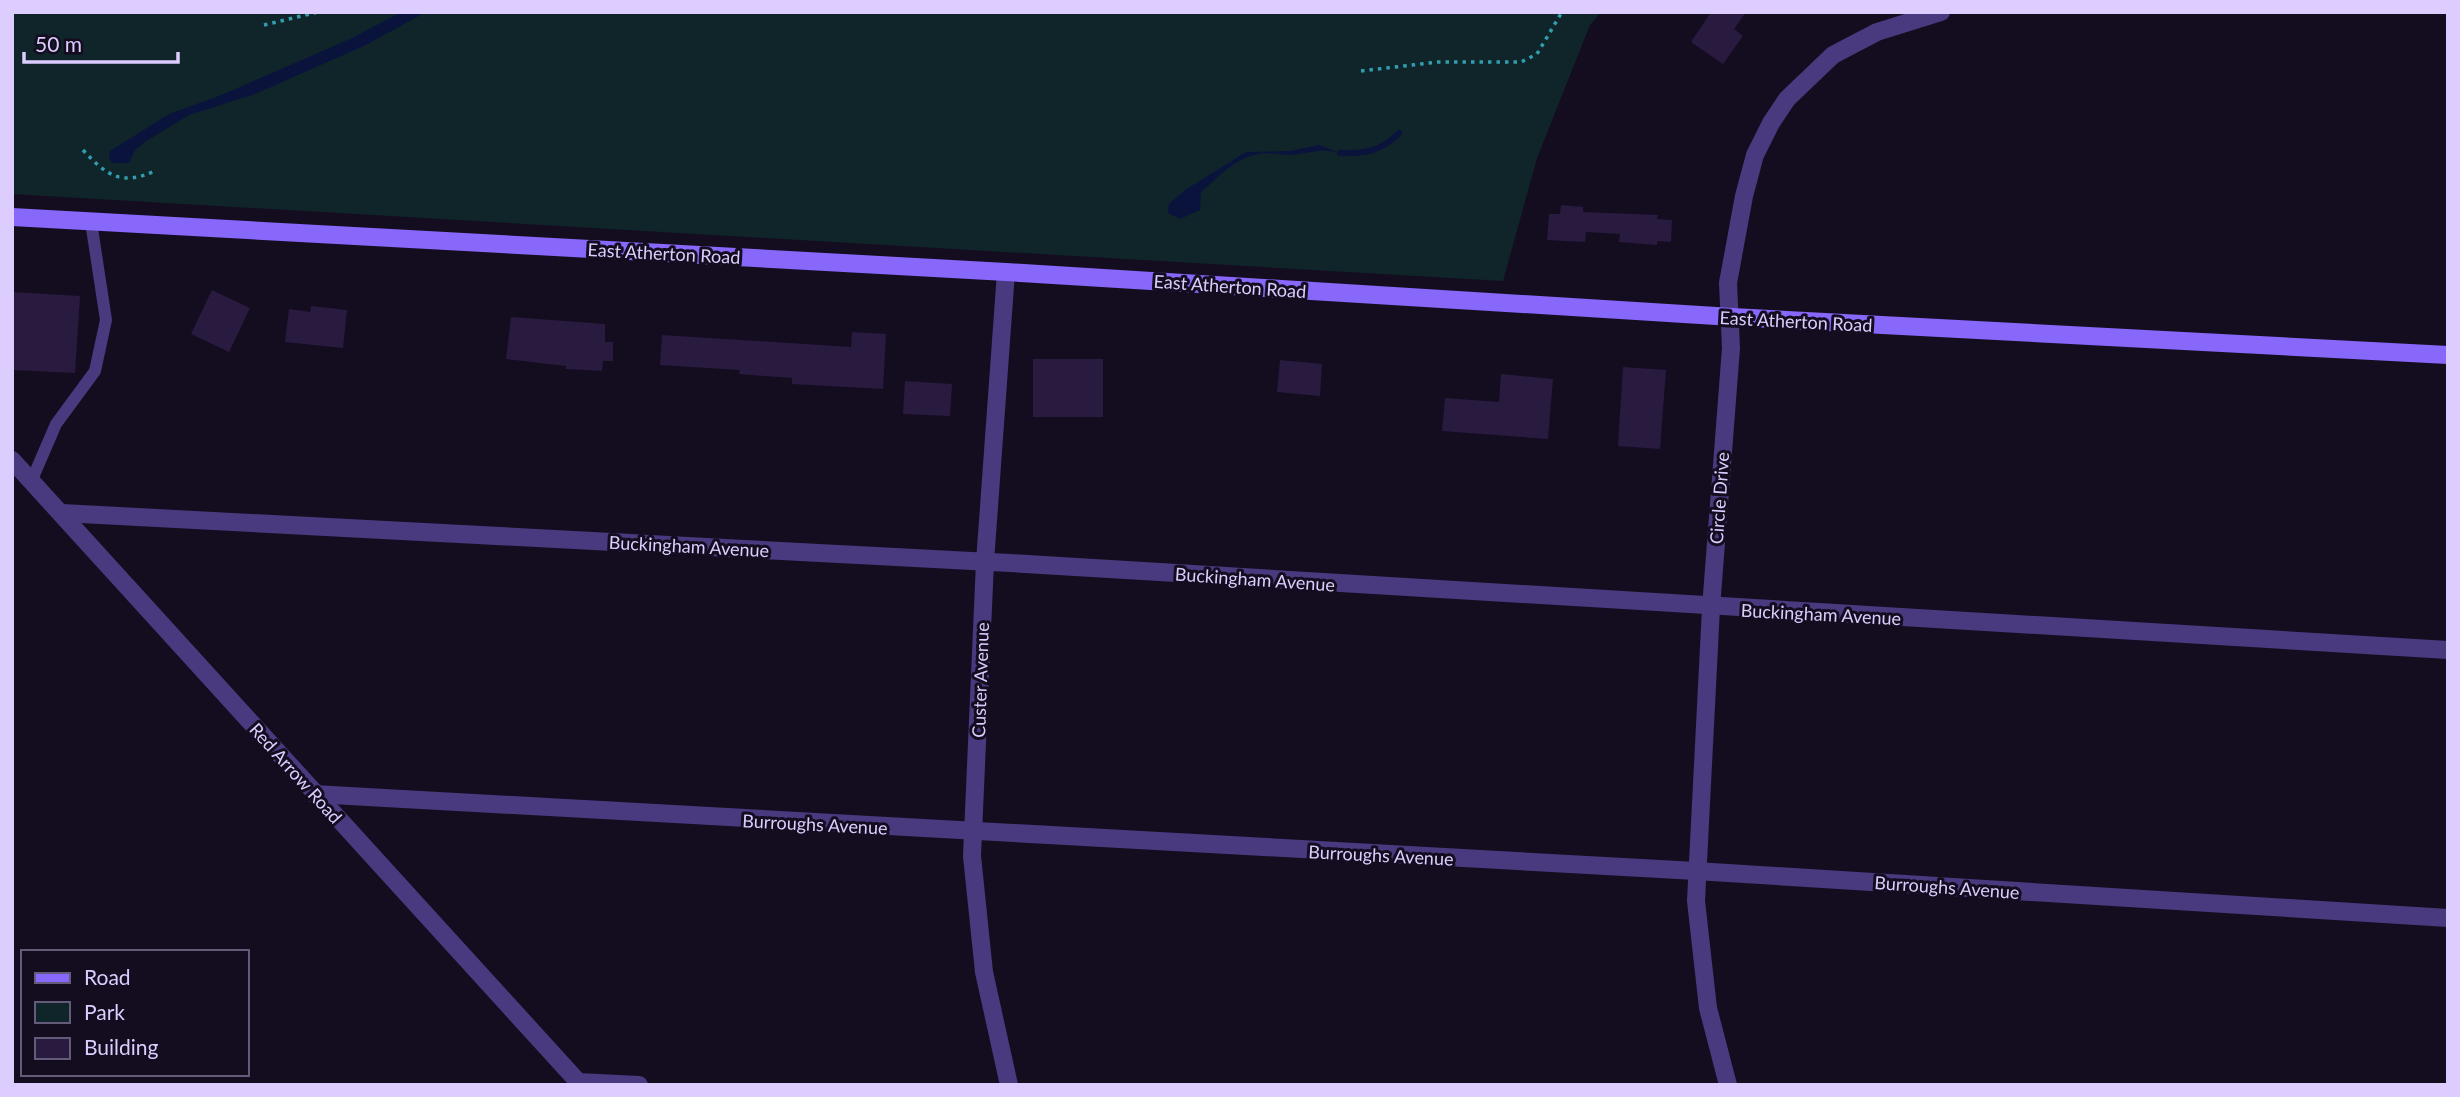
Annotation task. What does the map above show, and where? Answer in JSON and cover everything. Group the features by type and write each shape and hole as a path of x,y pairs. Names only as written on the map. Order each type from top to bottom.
{"street":[{"name":"Circle Drive","path":"1728,1085 1708,1008 1696,901 1696,872 1711,608 1732,317 1728,283 1744,196 1755,155 1787,99 1833,55 1877,32 1941,12"},
{"name":"East Atherton Road","path":"12,217 1006,272 1732,317 2448,355"},
{"name":"Custer Avenue","path":"1006,272 985,562 972,856 984,972 1009,1085"},
{"name":"Red Arrow Road","path":"12,460 580,1083"},
{"name":"Buckingham Avenue","path":"62,513 985,562 1711,608 2448,650"},
{"name":"Burroughs Avenue","path":"314,794 1696,872 2448,918"},
{"path":"580,1083 639,1085"}],"lane":[{"path":"32,482 56,424 95,371 106,320 91,222"}],"path":[{"path":"264,26 318,12"},
{"path":"1361,71 1438,62 1521,62 1537,54 1562,12"},
{"path":"83,150 104,171 120,178 139,178 155,171"}],"green space":[{"path":"12,12 1601,12 1590,25 1537,158 1503,281 12,194"}],"shaded area":[{"path":"402,12 426,12 366,45 255,94 189,115 135,150 129,163 112,163 109,159 110,151 169,114 219,96 350,39"},
{"path":"1319,145 1340,153 1321,151 1250,156 1227,169 1201,192 1200,210 1180,219 1168,213 1169,204 1185,190 1246,152 1290,151"}],"building":[{"path":"1711,12 1746,12 1734,29 1743,36 1723,64 1691,42"},
{"path":"1561,205 1583,207 1583,212 1658,215 1657,219 1672,220 1671,242 1657,241 1657,245 1619,242 1620,234 1586,232 1585,242 1547,240 1549,214 1560,214"},
{"path":"212,290 250,308 229,352 191,334"},
{"path":"12,292 80,296 75,373 12,370"},
{"path":"311,306 347,310 343,348 285,342 289,309 310,312"},
{"path":"511,317 605,324 605,342 613,342 613,361 603,361 602,371 566,369 566,366 506,359"},
{"path":"852,332 886,334 883,389 792,384 792,378 739,374 740,370 660,365 662,335 851,347"},
{"path":"1033,359 1103,359 1103,417 1033,417"},
{"path":"1280,360 1322,364 1320,396 1277,392"},
{"path":"1623,367 1666,370 1660,449 1618,446"},
{"path":"1501,374 1553,379 1548,439 1442,431 1445,398 1499,402"},
{"path":"905,381 952,384 950,416 903,414"}],"waterway":[{"path":"1340,153 1372,150 1386,144 1399,133"}]}
